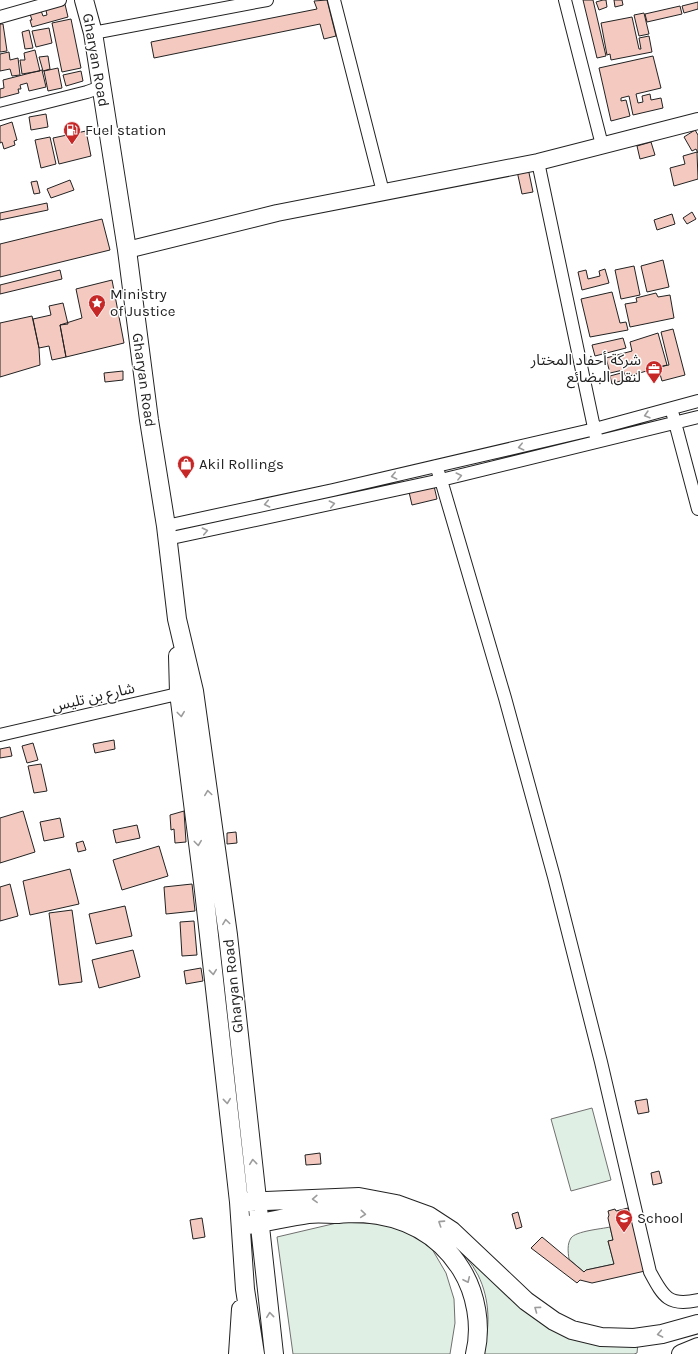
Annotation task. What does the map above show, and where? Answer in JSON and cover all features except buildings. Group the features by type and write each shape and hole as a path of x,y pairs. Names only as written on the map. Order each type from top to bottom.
{"highway":[{"name":"Gharyan Road","path":"84,0 93,33 127,250 177,619 186,692 203,882 239,1202 245,1289 255,1354"},
{"name":"Gharyan Road","path":"186,692 228,935 274,1354"},
{"path":"239,1202 358,1197 396,1204 429,1216 452,1231 526,1301 554,1321 572,1330 601,1337 634,1338 662,1334 698,1324"},
{"path":"241,1225 310,1214 362,1213 399,1220 414,1226 437,1240 454,1258 465,1275 472,1291 478,1330 475,1354"},
{"path":"238,1354 240,1316 245,1289"},
{"path":"681,1354 698,1347"}],"main road":[{"path":"127,250 277,214 538,162 698,121"}],"street":[{"path":"0,17 60,0"},
{"path":"93,33 267,0"},
{"path":"334,0 383,192"},
{"path":"566,0 602,145"},
{"path":"0,114 87,92 101,87"},
{"path":"538,162 597,442"},
{"path":"166,533 436,466 595,429 698,401"},
{"path":"671,408 698,509"},
{"path":"166,533 441,480 698,417"},
{"path":"436,466 505,698 554,877 601,1062 650,1272 666,1297 678,1302 687,1303 698,1300"},
{"name":"شارع بن تليس","path":"0,735 186,692"}],"green space":[{"path":"592,1108 611,1180 571,1191 551,1119"},
{"path":"341,1222 382,1224 412,1234 432,1249 446,1273 454,1299 455,1323 450,1354 293,1354 277,1237"},
{"path":"610,1227 613,1240 608,1241 614,1264 586,1270 584,1272 569,1259 568,1251 571,1238 583,1232"},
{"path":"454,1242 555,1328 638,1343 637,1353 482,1354 488,1324 485,1294 476,1271"}],"place":[{"name":"Fuel station","path":"72,145"},
{"name":"Ministry of Justice","path":"97,318"},
{"name":"شركة أحفاد المختار لنقل البضائع","path":"654,384"},
{"name":"Akil Rollings","path":"186,479"},
{"name":"School","path":"624,1233"}]}
